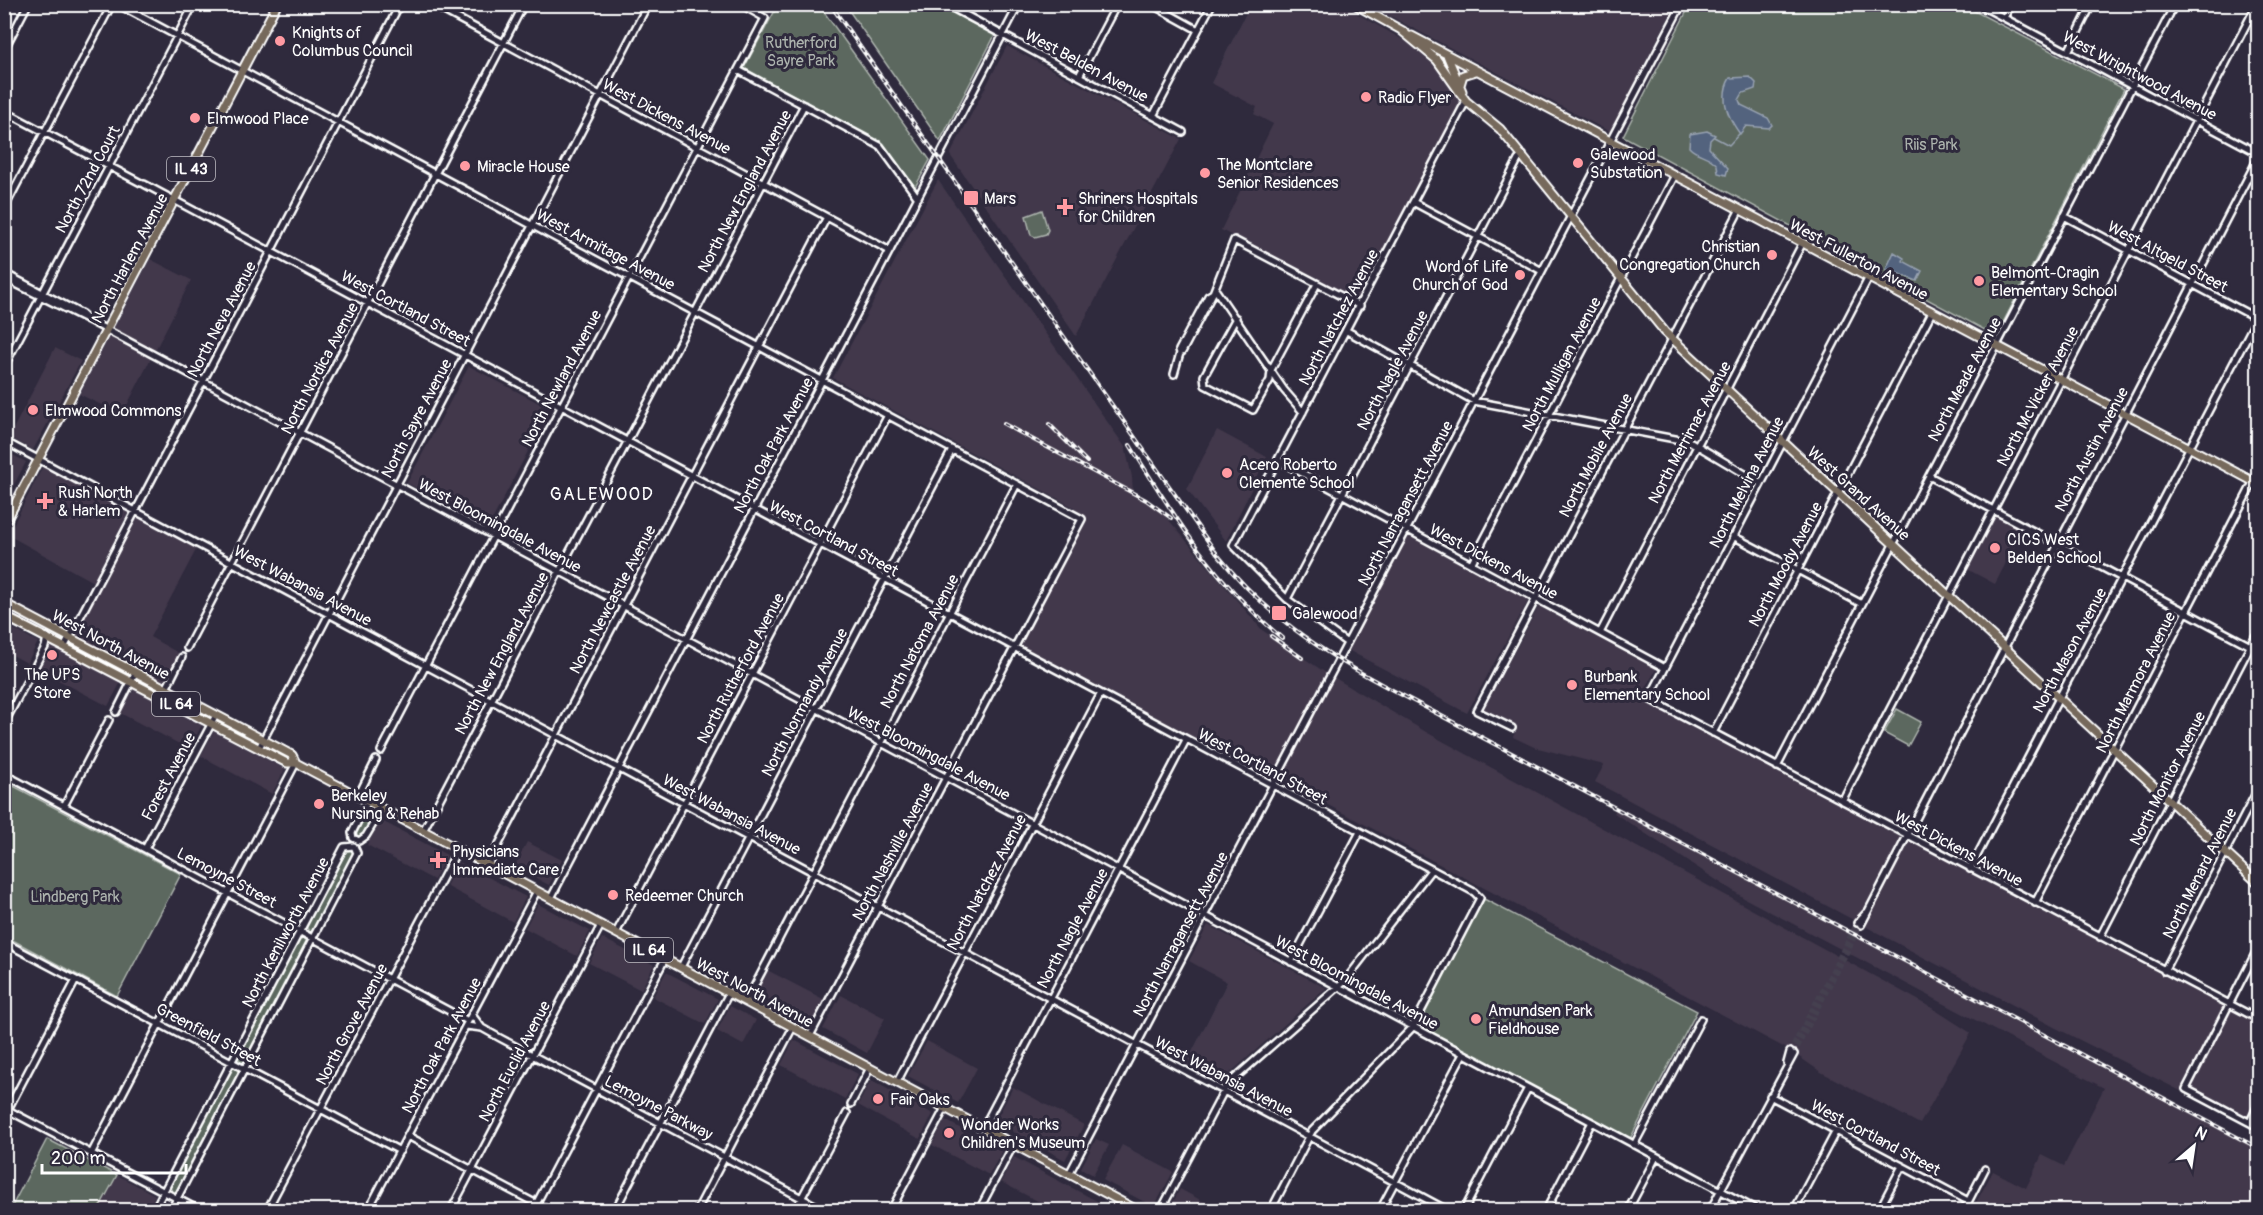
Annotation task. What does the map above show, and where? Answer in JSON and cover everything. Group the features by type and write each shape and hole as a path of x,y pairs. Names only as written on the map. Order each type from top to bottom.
{"main road":[{"name":"North Harlem Avenue","path":"4,525 277,4"},
{"name":"West Grand Avenue","path":"1354,4 1447,55 1466,101"},
{"name":"West Grand Avenue","path":"1401,30 1437,60 1466,101 1500,129 1671,338 2259,882"},
{"name":"West Fullerton Avenue","path":"1447,55 2256,483"},
{"path":"1460,85 1463,75 1477,71"},
{"name":"West North Avenue","path":"4,603 292,755 296,763"},
{"name":"West North Avenue","path":"4,616 287,763 296,763 1137,1210"}],"street":[{"path":"4,50 28,4"},
{"path":"4,209 112,4"},
{"name":"West Armitage Avenue","path":"117,4 1082,519"},
{"name":"North 72nd Court","path":"4,367 194,4"},
{"name":"North Neva Avenue","path":"65,646 400,4"},
{"name":"West Dickens Avenue","path":"430,4 890,251"},
{"name":"North Nordica Avenue","path":"187,648 524,4"},
{"name":"North Sayre Avenue","path":"259,748 648,4"},
{"name":"North Newland Avenue","path":"381,751 765,18 740,4"},
{"name":"West Belden Avenue","path":"945,4 1183,132"},
{"name":"North Oak Park Avenue","path":"551,898 1020,4"},
{"path":"1079,76 1117,4"},
{"path":"1150,4 1198,30"},
{"path":"1153,116 1212,4"},
{"name":"North Narragansett Avenue","path":"1069,1174 1682,4"},
{"name":"West Wrightwood Avenue","path":"1978,4 2259,153"},
{"path":"2004,18 2011,4"},
{"path":"2068,52 2092,4"},
{"name":"North Meade Avenue","path":"1777,767 2175,4"},
{"name":"North McVicker Avenue","path":"1842,801 2257,4"},
{"path":"738,70 880,146 918,198"},
{"name":"North Natchez Avenue","path":"1287,599 1233,545 1466,101"},
{"name":"North New England Avenue","path":"423,831 804,105"},
{"name":"West Cortland Street","path":"4,111 368,303 1480,898 1413,1027"},
{"name":"North Nagle Avenue","path":"1287,599 1518,160 1523,156"},
{"name":"North Austin Avenue","path":"1859,924 2259,158"},
{"name":"North Mulligan Avenue","path":"1471,564 1674,177"},
{"path":"1413,202 1542,271"},
{"name":"North Mobile Avenue","path":"1512,728 1477,711 1739,211"},
{"name":"West Altgeld Street","path":"2064,216 2258,318"},
{"name":"North Newcastle Avenue","path":"488,865 827,217"},
{"path":"1174,374 1180,353 1214,291 1234,240 1360,306"},
{"name":"North Merrimac Avenue","path":"1600,633 1802,244"},
{"name":"West Bloomingdale Avenue","path":"4,273 42,295"},
{"name":"West Bloomingdale Avenue","path":"4,278 82,314 88,320 203,382 1757,1210"},
{"name":"North Melvina Avenue","path":"1648,699 1868,279"},
{"path":"1236,318 1204,376 1205,385 1253,410 1270,380 1271,370 1320,285"},
{"path":"1214,291 1303,412"},
{"name":"North Moody Avenue","path":"1713,733 1932,312"},
{"name":"North Mason Avenue","path":"1970,869 2258,318"},
{"path":"1347,331 1474,401 1698,445 1728,466 1760,483"},
{"name":"North Rutherford Avenue","path":"616,933 888,415"},
{"name":"West Wabansia Avenue","path":"4,441 1447,1210"},
{"name":"North Normandy Avenue","path":"681,967 952,450"},
{"name":"West Dickens Avenue","path":"1278,460 1665,668"},
{"name":"North Marmora Avenue","path":"2035,903 2256,483 2259,473"},
{"path":"1929,476 2259,650"},
{"name":"North Natoma Avenue","path":"746,1002 1017,484"},
{"name":"North Nashville Avenue","path":"810,1036 1082,519"},
{"path":"1733,536 1862,604"},
{"path":"1287,599 1347,643"},
{"name":"North Monitor Avenue","path":"2100,937 2259,631"},
{"path":"34,668 50,638"},
{"path":"162,697 182,657"},
{"path":"116,712 136,672"},
{"path":"4,724 29,677"},
{"name":"North Natchez Avenue","path":"897,1082 1100,695"},
{"name":"West Dickens Avenue","path":"1648,699 2259,1019"},
{"name":"Forest Avenue","path":"145,849 216,715"},
{"path":"64,806 109,720"},
{"name":"North Nagle Avenue","path":"983,1128 1186,740"},
{"path":"358,796 376,760"},
{"path":"91,1154 296,763"},
{"name":"Lemoyne Street","path":"4,774 468,1021"},
{"name":"North Menard Avenue","path":"2164,970 2259,789"},
{"path":"368,801 352,833 352,838 359,841 366,836 382,809"},
{"path":"1291,962 1360,832"},
{"name":"North Kenilworth Avenue","path":"154,1210 344,848 354,846 357,853 171,1210"},
{"name":"North Grove Avenue","path":"267,1210 458,849"},
{"path":"1161,1210 1227,1085 1338,987 1431,870"},
{"name":"North Oak Park Avenue","path":"368,1210 537,891"},
{"name":"North Euclid Avenue","path":"451,1210 601,925"},
{"name":"Greenfield Street","path":"4,942 400,1151"},
{"path":"2259,948 2186,1089 2259,1127"},
{"path":"533,1210 665,959"},
{"path":"4,1117 6,1109 76,980"},
{"path":"615,1210 729,993"},
{"path":"1634,1145 1701,1019"},
{"name":"Lemoyne Parkway","path":"468,1021 482,1028"},
{"name":"Lemoyne Parkway","path":"468,1021 824,1210"},
{"path":"697,1210 794,1027"},
{"path":"1271,1210 1310,1137 1413,1027"},
{"path":"1710,1210 1792,1053"},
{"path":"1380,1210 1463,1054"},
{"path":"851,1104 870,1068"},
{"path":"1464,1210 1528,1088"},
{"name":"West Cortland Street","path":"1770,1096 1968,1201"},
{"path":"2250,1122 2259,1105"},
{"path":"891,1210 945,1108"},
{"path":"6,1109 199,1210"},
{"path":"795,1210 847,1113"},
{"path":"1546,1210 1592,1122"},
{"path":"1794,1210 1836,1131"},
{"path":"408,1136 548,1210"},
{"path":"979,1210 1014,1144"},
{"path":"1628,1210 1656,1157"},
{"path":"1879,1210 1902,1166"},
{"path":"1964,1210 1985,1169"}],"shaded area":[{"path":"1250,5 1342,5 1426,53 1449,80 1460,101 1459,107 1358,301 1221,230 1273,124 1254,114 1257,107 1211,83"},
{"path":"1369,5 1675,5 1610,132"},
{"name":"Shriners Hospitals for Children","path":"1007,46 1181,139 1076,336 950,155"},
{"path":"938,180 1125,447 1132,477 1133,494 1162,512 1262,630 1323,671 1426,732 1929,1006 1971,1033 1920,1124 1821,1072 1789,1050 1281,780 1277,785 1012,646 1079,520 1071,515 1075,508 833,378"},
{"path":"150,259 191,280 122,415 79,394"},
{"name":"Elmwood Commons","path":"55,348 81,361 33,450 9,437"},
{"path":"469,366 550,409 489,526 407,483"},
{"name":"Acero Roberto Clemente School","path":"1217,430 1267,457 1226,541 1187,489"},
{"path":"5,451 26,462 5,501"},
{"path":"45,467 129,511 93,582 8,535 42,468"},
{"name":"CICS West Belden School","path":"1994,512 2024,528 1995,584 1965,568"},
{"path":"136,517 197,548 150,637 180,654 163,683 77,637 75,632"},
{"path":"1408,534 1529,599 1467,713 1348,650"},
{"path":"1539,606 1656,669 1640,700 2258,1021 2258,1130 2056,1028 1595,782 1604,765 1534,747 1513,737 1517,728 1483,710"},
{"path":"4,624 38,642 27,663 5,651"},
{"path":"52,645 121,682 108,706 39,670"},
{"path":"134,689 202,725 189,749 120,713"},
{"path":"214,731 285,769 272,794 201,756"},
{"path":"1616,810 2258,1150 2258,1210 1972,1210 1993,1171 2026,1188 2042,1155 2064,1166 2104,1088 1744,898 1614,813"},
{"path":"380,820 447,855 434,880 367,845"},
{"path":"527,842 562,860 549,885 514,867"},
{"path":"459,862 526,897 513,922 446,886"},
{"path":"538,904 590,931 577,956 525,928"},
{"path":"1208,925 1326,988 1220,1082 1186,1064 1227,982 1189,961"},
{"path":"602,938 654,965 641,990 589,963"},
{"path":"767,970 825,1000 812,1024 755,994"},
{"path":"666,972 718,999 705,1024 653,997"},
{"path":"841,995 885,1018 867,1053 823,1029"},
{"path":"730,1006 756,1020 743,1045 717,1031"},
{"path":"794,1040 858,1074 845,1099 781,1065"},
{"path":"927,1041 977,1068 958,1103 908,1076"},
{"path":"871,1080 933,1114 920,1139 858,1105"},
{"path":"1013,1087 1084,1125 1065,1160 995,1122"},
{"path":"945,1120 1002,1151 989,1175 932,1145"},
{"path":"1096,1139 1109,1145 1093,1175 1081,1168"},
{"path":"1122,1145 1173,1172 1154,1207 1103,1180"},
{"path":"1014,1157 1114,1210 1055,1210 1001,1182"},
{"path":"117,1175 155,1195 147,1210 98,1210"},
{"path":"1180,1189 1217,1209 1219,1210 1169,1210"}],"green space":[{"name":"Rutherford Sayre Park","path":"778,5 819,5 930,160 915,187 884,144 744,68"},
{"name":"Rutherford Sayre Park","path":"845,5 938,5 995,35 940,141"},
{"name":"Riis Park","path":"1690,5 1963,5 2124,89 1996,336 1623,136"},
{"path":"1042,210 1048,230 1046,234 1035,237 1031,235 1026,216"},
{"path":"1897,709 1921,722 1908,746 1884,733"},
{"name":"Lindberg Park","path":"4,781 181,874 117,996 5,936"},
{"path":"369,810 375,816 364,836 357,837 355,832"},
{"path":"352,847 355,853 313,932 310,932 305,926 346,848"},
{"path":"1484,899 1697,1011 1630,1139 1420,1026 1420,1021"},
{"path":"303,937 308,942 246,1062 242,1063 237,1057 299,939"},
{"path":"235,1067 239,1073 175,1193 169,1187 231,1068"},
{"path":"47,1139 117,1175 98,1210 10,1210"}],"water":[{"path":"1750,77 1756,83 1755,89 1743,93 1739,100 1741,105 1768,118 1772,125 1769,128 1746,126 1740,134 1726,108 1725,93 1730,78"},
{"path":"1707,131 1715,135 1710,140 1709,148 1728,168 1726,175 1718,173 1714,161 1689,147 1690,134"},
{"path":"1894,252 1904,258 1903,261 1922,271 1917,281 1886,269"}],"waterway":[{"path":"1714,137 1729,145 1739,134"}],"tunnel":[{"path":"1790,1052 1857,923"},
{"path":"1794,1054 1861,925"}],"railway":[{"path":"830,4 1217,554 1253,594 1273,612 1336,658 1383,685 2258,1148"},
{"path":"1004,424 1146,500 1171,518"},
{"path":"1049,424 1087,462"},
{"path":"1130,445 1181,524 1216,571 1236,594 1282,638"},
{"path":"1271,636 1302,658"}],"place":[{"name":"Knights of Columbus Council","path":"280,41"},
{"name":"Radio Flyer","path":"1366,97"},
{"name":"Elmwood Place","path":"195,118"},
{"name":"Galewood Substation","path":"1578,163"},
{"name":"Miracle House","path":"465,166"},
{"name":"The Montclare Senior Residences","path":"1205,173"},
{"name":"Mars","path":"971,198"},
{"name":"Shriners Hospitals for Children","path":"1065,207"},
{"name":"Christian Congregation Church","path":"1772,255"},
{"name":"Word of Life Church of God","path":"1520,275"},
{"name":"Belmont-Cragin Elementary School","path":"1979,281"},
{"name":"Elmwood Commons","path":"33,410"},
{"name":"Acero Roberto Clemente School","path":"1227,473"},
{"name":"Rush North & Harlem","path":"45,501"},
{"name":"CICS West Belden School","path":"1995,548"},
{"name":"Galewood","path":"1279,613"},
{"name":"The UPS Store","path":"52,655"},
{"name":"Burbank Elementary School","path":"1572,685"},
{"name":"Berkeley Nursing & Rehab","path":"319,804"},
{"name":"Physicians Immediate Care","path":"438,860"},
{"name":"Redeemer Church","path":"613,895"},
{"name":"Amundsen Park Fieldhouse","path":"1476,1019"},
{"name":"Fair Oaks","path":"878,1099"},
{"name":"Wonder Works Children's Museum","path":"949,1133"}],"district":[{"name":"GALEWOOD","path":"602,494"}]}
